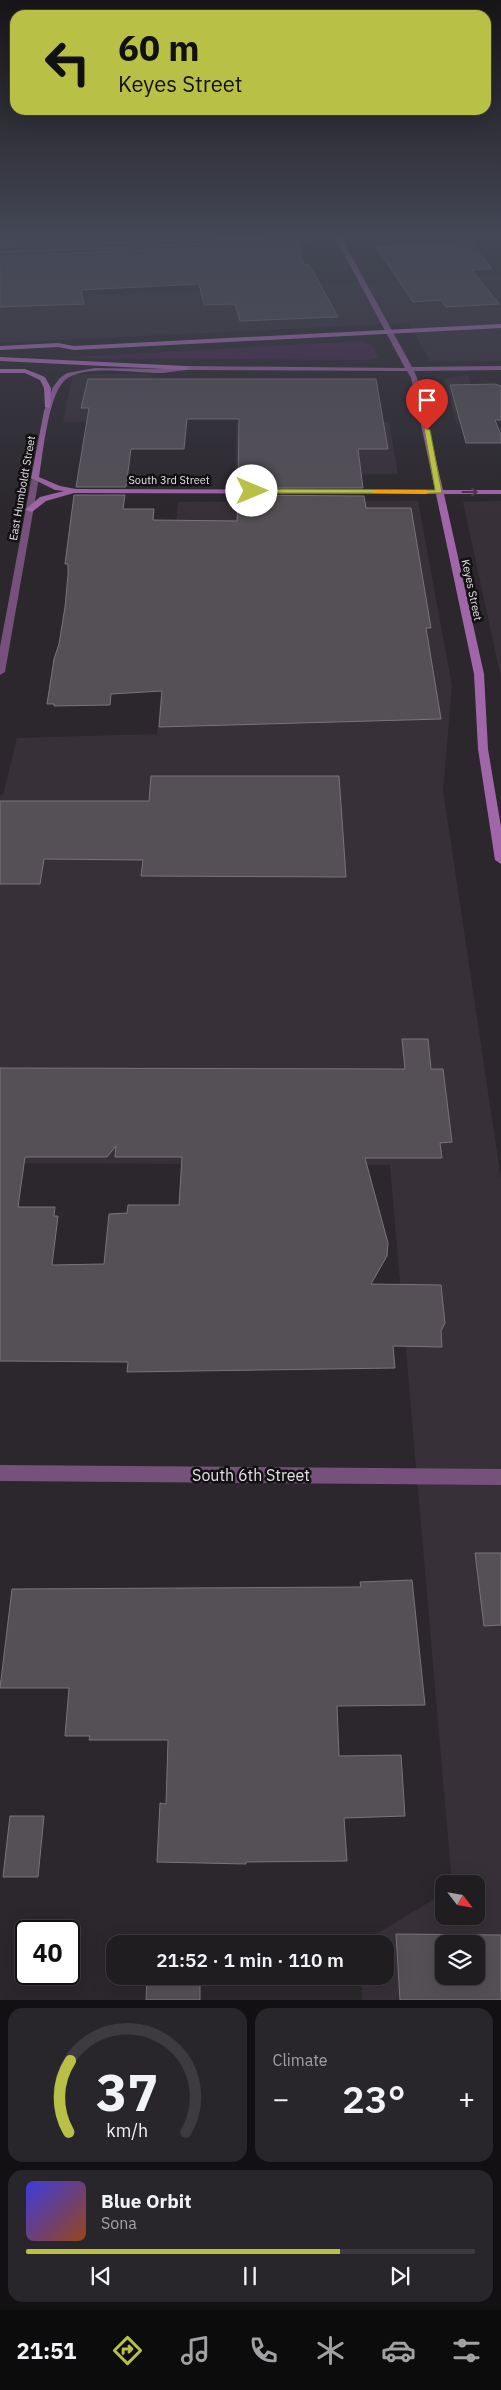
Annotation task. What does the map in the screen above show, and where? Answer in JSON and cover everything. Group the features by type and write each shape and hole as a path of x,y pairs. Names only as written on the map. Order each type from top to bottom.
{"main road":[{"name":"Keyes Street","path":"387,327 414,378 434,461 439,492 479,674 483,748 501,860"},
{"path":"0,358 57,352 74,348 476,327"},
{"path":"0,348 58,345 74,348"},
{"path":"0,358 186,368 501,368"},
{"name":"East Humboldt Street","path":"35,478 48,407 59,382 69,373 93,370 165,371 186,368"},
{"path":"0,371 16,371 39,376 47,384 48,407"},
{"path":"35,478 58,488 76,491"},
{"path":"29,510 43,499 76,491"},
{"name":"South 3rd Street","path":"76,491 501,492"}],"street":[{"name":"East Humboldt Street","path":"0,672 35,478"},
{"name":"South 6th Street","path":"0,1473 501,1477"}],"shaded area":[{"path":"0,327 320,327 0,343"},
{"path":"411,327 501,327 501,361 430,361"},
{"path":"360,341 372,345 378,358 368,360 59,358"},
{"path":"73,374 153,374 147,421 63,422"},
{"path":"468,375 482,424 457,424 444,379"},
{"path":"389,422 398,474 235,476 236,423"},
{"path":"418,501 452,686 443,790 501,1179 501,2000 362,2000 361,1985 394,1985 394,1935 375,1935 435,1898 435,1925 485,1925 485,1875 451,1875 390,1165 0,1163 0,795 3,795 17,738 157,734 178,502"},
{"path":"501,501 501,678 463,502"}],"building":[{"path":"88,379 376,379 388,449 358,449 363,488 238,488 239,419 187,419 184,449 131,449 126,487 76,487 89,408 81,408"},
{"path":"495,384 501,386 501,420 495,420 501,435 501,443 466,443 450,385"},
{"path":"74,495 125,495 123,509 154,509 153,520 237,521 238,495 364,496 366,508 411,508 431,628 426,628 441,719 159,727 162,691 111,694 110,705 54,706 54,704 47,704 65,607 68,564 65,564"},
{"path":"151,776 339,776 346,877 141,876 143,860 44,859 40,884 0,884 0,801 149,801"},
{"path":"402,1039 428,1039 431,1069 443,1069 452,1142 440,1143 442,1158 365,1158 388,1243 387,1256 371,1284 441,1285 445,1323 441,1331 442,1347 393,1346 395,1368 127,1372 128,1362 0,1361 0,1068 405,1069","holes":["116,1146 115,1157 182,1157 179,1205 128,1205 127,1213 109,1214 104,1264 52,1265 58,1216 54,1216 55,1207 18,1207 25,1157 107,1157"]},
{"path":"475,1553 501,1553 501,1625 484,1626"},
{"path":"412,1580 425,1705 337,1706 339,1756 401,1755 405,1816 344,1818 347,1861 246,1862 246,1864 157,1862 160,1803 166,1804 168,1740 89,1740 90,1736 65,1736 69,1688 0,1688 12,1589 361,1587 360,1582"},
{"path":"10,1816 44,1816 38,1877 3,1877"},
{"path":"396,1934 501,1935 501,2000 400,2000"},
{"path":"147,1985 200,1985 200,2000 146,2000"}],"slow traffic":[{"path":"376,492 426,492"}],"route":[{"path":"252,491 439,492 427,430"}]}
